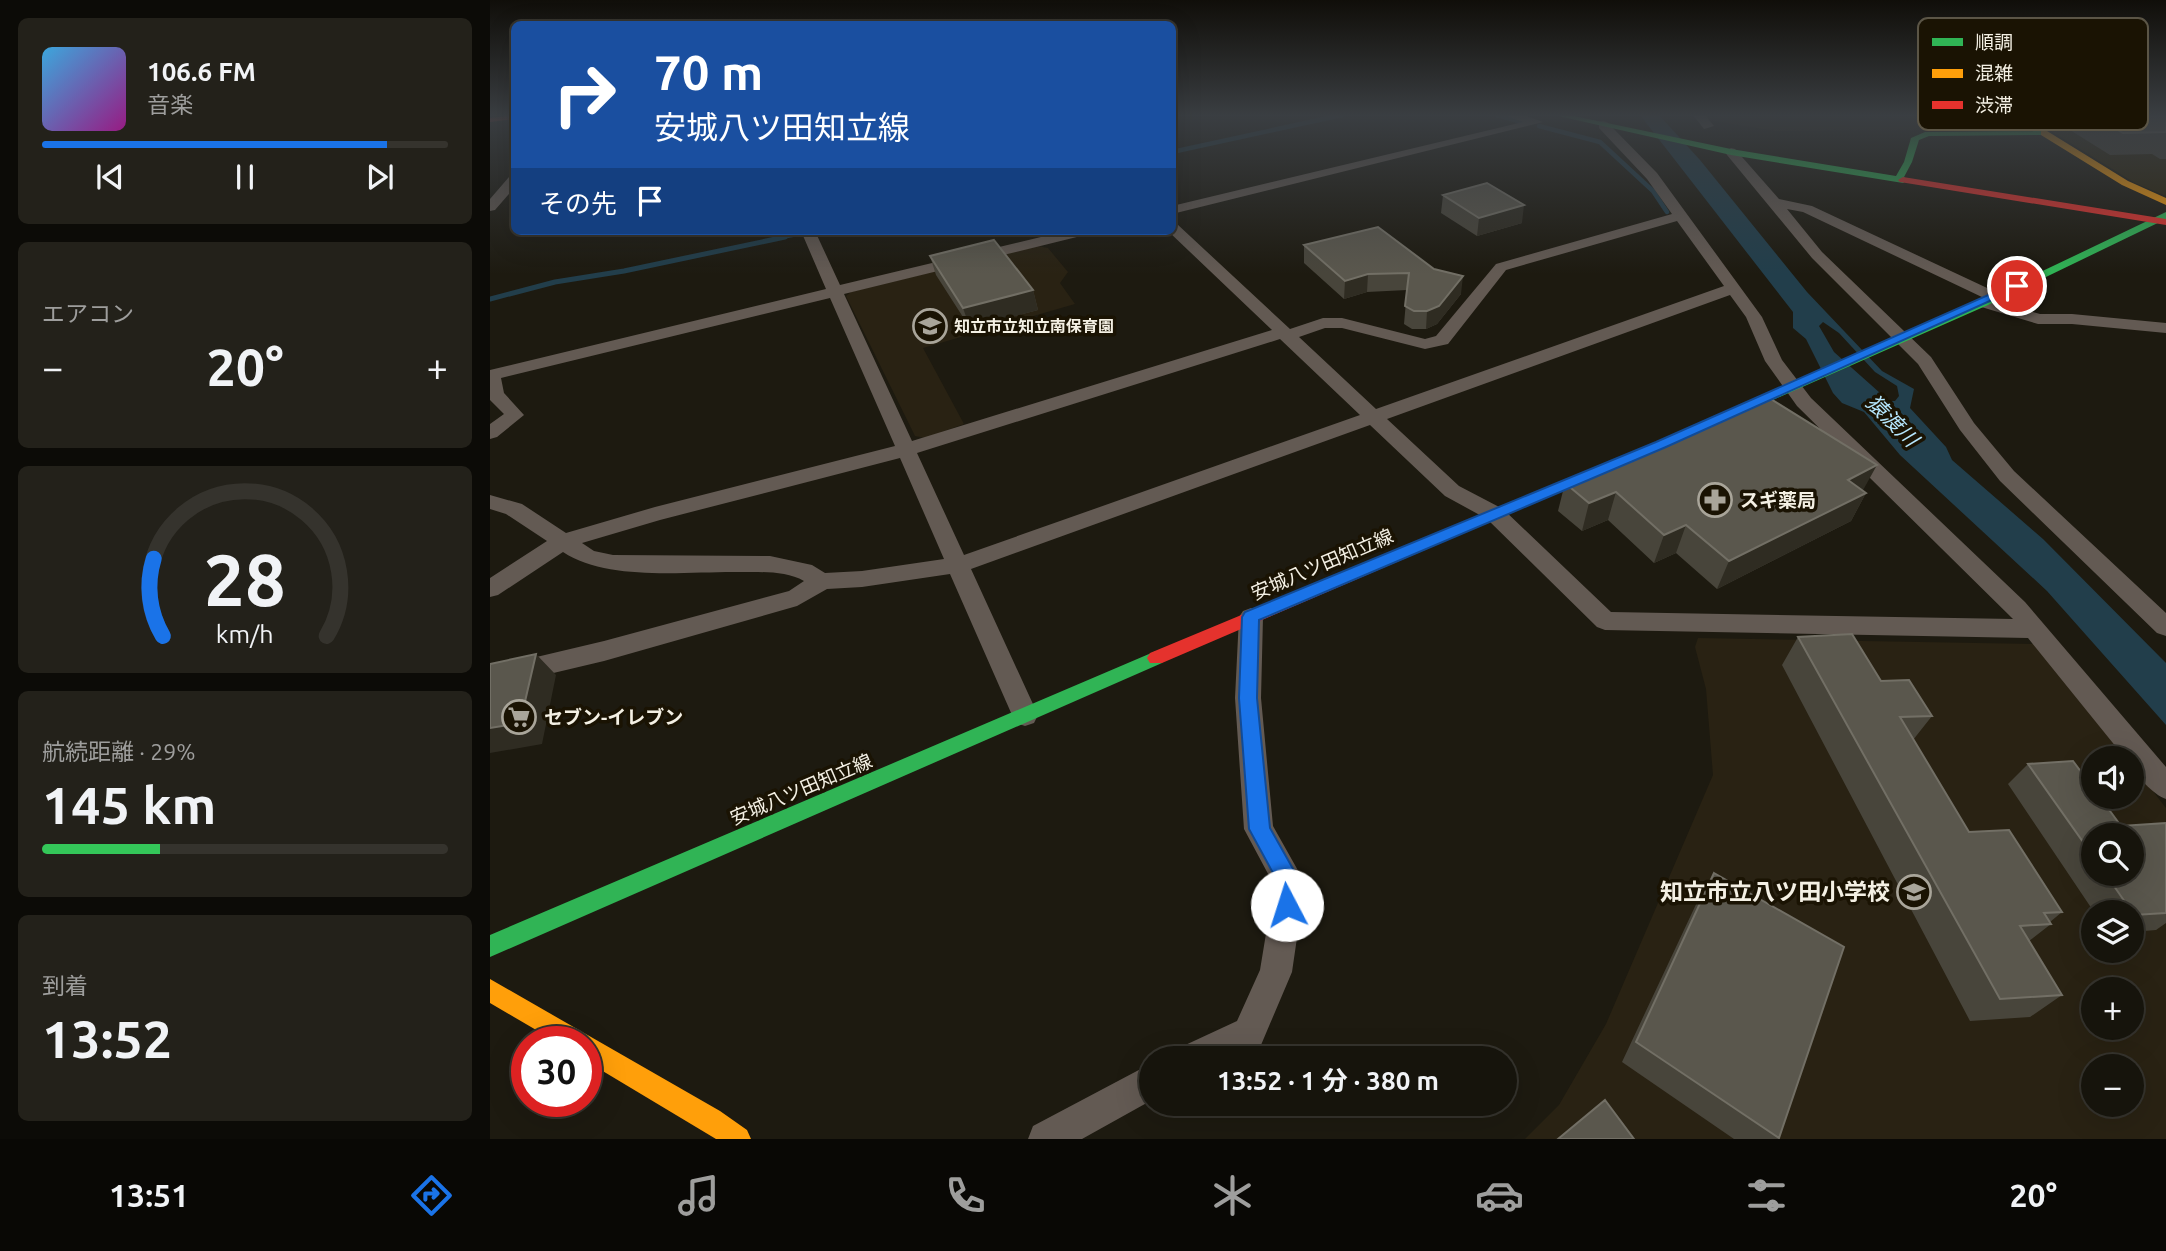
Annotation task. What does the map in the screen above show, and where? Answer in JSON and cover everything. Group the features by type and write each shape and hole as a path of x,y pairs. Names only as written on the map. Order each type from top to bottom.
{"main road":[{"path":"1835,168 2164,217"},
{"path":"1866,168 2164,217"},
{"path":"1887,168 2164,217"},
{"path":"1899,178 1905,168"},
{"path":"2100,168 2124,183 2166,202"},
{"path":"1989,177 2164,217"},
{"path":"1709,423 1897,338 1989,300 2164,217"},
{"name":"安城八ツ田知立線","path":"490,946 1251,617 1623,461"},
{"path":"490,990 551,1026"},
{"path":"602,1056 711,1120 737,1139"}],"street":[{"path":"1176,209 1346,168"},
{"path":"1645,168 1754,317 1774,361 1804,402 2036,629 2166,787"},
{"path":"1745,168 1817,255 1897,338 1925,361 1967,426 2007,476 2166,627"},
{"path":"490,183 511,181"},
{"path":"490,207 511,184"},
{"path":"1774,202 1807,209 1989,300 2038,319 2072,319 2166,328"},
{"path":"490,589 561,542 655,514 905,450 1323,323 1342,323 1425,344 1442,340 1501,267 1679,216"},
{"path":"1176,231 1452,491 1495,514 1605,621 2036,629"},
{"path":"810,235 1025,715"},
{"path":"490,433 514,415 495,395 491,375 1067,235"},
{"path":"490,502 514,509 587,557 613,563 771,564 804,570 822,580 862,579 959,565 1733,288"},
{"path":"490,678 604,651 797,597 822,580"},
{"path":"1220,1046 1249,1032 1276,972 1290,883 1259,829 1248,698 1251,617"},
{"path":"1046,1139 1139,1087"}],"shaded area":[{"path":"2111,168 2166,168 2166,196 2135,183"},
{"name":"知立市立知立南保育園","path":"1038,246 1048,248 1068,272 1060,283 1075,304 923,348 964,424 925,438 915,436 846,296 851,292"},
{"name":"知立市立八ツ田小学校","path":"1698,638 2036,644 2117,746 2081,746 2081,809 2144,809 2144,780 2166,808 2166,1139 1525,1139 1559,1105 1606,1024 1713,775 1706,689 1695,647"}],"water":[{"name":"猿渡川","path":"1681,168 1707,168 1807,292 1882,371 1914,389 1910,408 1946,447 1952,460 2043,539 2166,663 2166,725 2047,591 1900,455 1864,412 1842,403 1833,393 1806,339 1793,328 1793,312","holes":["1823,322 1839,333 1875,372 1897,386 1899,396 1895,401 1889,401 1834,352 1819,326"]}],"building":[{"path":"1487,183 1524,205 1479,218 1443,195"},
{"path":"1378,227 1434,269 1463,276 1439,306 1427,311 1414,311 1405,306 1409,273 1368,274 1345,281 1304,245"},
{"path":"994,240 1033,290 963,308 930,256"},
{"name":"スギ薬局","path":"1766,396 1877,465 1848,480 1866,493 1729,561 1686,525 1664,535 1616,492 1589,503 1565,483"},
{"path":"1852,634 1881,681 1909,680 1932,716 1900,717 1969,832 2009,830 2062,912 2044,913 2051,924 2020,926 2062,995 2000,999 1798,637"},
{"path":"536,654 520,723 490,728 490,664"},
{"path":"2073,761 2081,772 2081,809 2109,809 2119,823 2081,823 2081,839 2028,764"},
{"path":"2166,823 2166,913 2144,914 2144,900 2124,900 2114,886 2144,886 2144,824"},
{"path":"1714,873 1844,947 1779,1138 1636,1042"},
{"path":"1605,1100 1634,1139 1558,1139"}],"waterway":[{"path":"1628,168 1653,191 1667,212"},
{"path":"777,238 792,235"},
{"path":"490,299 555,282 624,271 785,237"}],"traffic: fast":[{"path":"1830,168 1903,180"},
{"path":"1899,178 1905,168"},
{"path":"1727,415 1984,303 2166,215"},
{"path":"1522,503 1604,468"},
{"path":"490,946 1156,658"}],"traffic: slow":[{"path":"2101,168 2166,202"},
{"path":"490,990 551,1026"},
{"path":"602,1056 711,1120 738,1139"}],"traffic: jam":[{"path":"1903,180 2166,222"},
{"path":"1156,658 1522,503"}],"place":[{"name":"知立市立知立南保育園","path":"930,326"},
{"name":"スギ薬局","path":"1715,500"},
{"name":"セブン-イレブン","path":"519,717"},
{"name":"知立市立八ツ田小学校","path":"1914,892"}],"route":[{"path":"1287,905 1290,883 1259,829 1248,698 1251,617 1661,444 1984,303 2017,286"}]}
